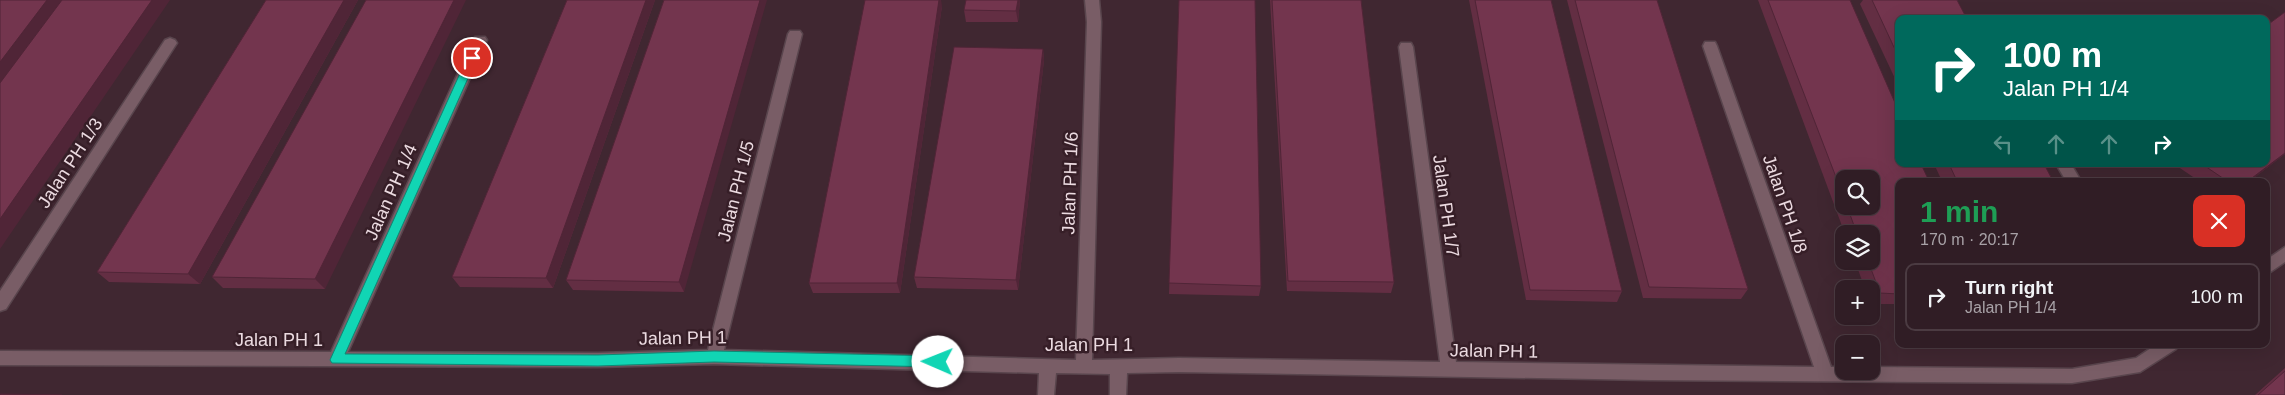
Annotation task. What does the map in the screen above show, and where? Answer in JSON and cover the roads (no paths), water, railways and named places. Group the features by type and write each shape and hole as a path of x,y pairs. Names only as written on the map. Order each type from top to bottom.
{"street":[{"name":"Jalan PH 1/6","path":"1084,367 1094,22 1092,0"},
{"name":"Jalan PH 1/5","path":"714,357 794,34"},
{"name":"Jalan PH 1/4","path":"336,360 480,40"},
{"name":"Jalan PH 1/3","path":"0,304 170,43"},
{"name":"Jalan PH 1/8","path":"1710,46 1825,374"},
{"name":"Jalan PH 1/7","path":"1406,47 1449,370"},
{"path":"2066,167 2072,178"},
{"path":"2270,265 2285,253"},
{"name":"Jalan PH 1","path":"0,358 598,360 714,357 1084,367 1119,365 2072,376 2140,365 2163,348"},
{"path":"1118,395 1119,365"},
{"path":"1046,395 1048,366"}]}
